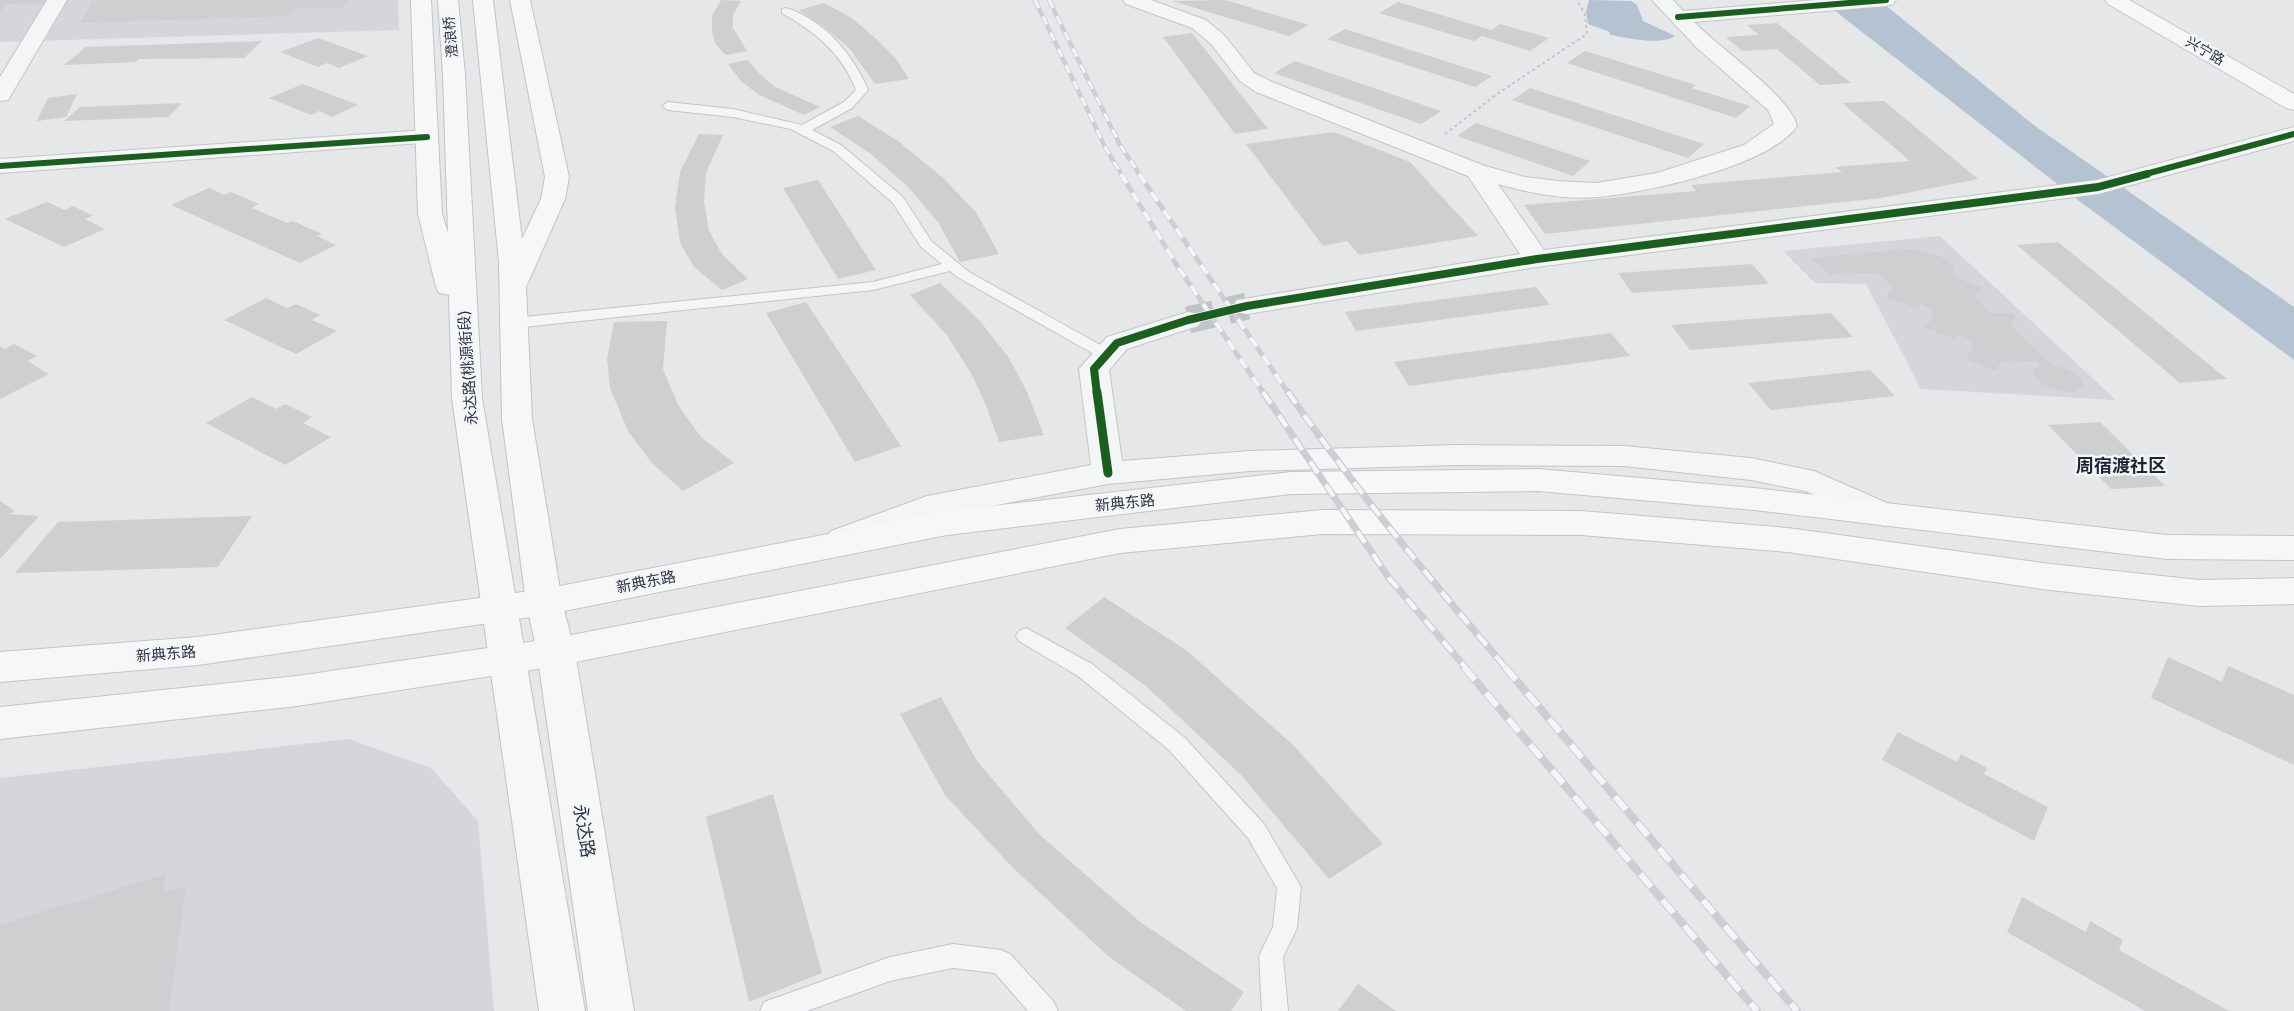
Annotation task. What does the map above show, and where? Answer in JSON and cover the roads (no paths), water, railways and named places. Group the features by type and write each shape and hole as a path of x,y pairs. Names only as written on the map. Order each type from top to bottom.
{"main road":[{"path":"420,0 430,214 465,349"},
{"name":"澄浪桥","path":"447,0 454,75"},
{"path":"483,0 493,74 513,288 517,419 544,602 556,652"},
{"path":"513,288 553,199 557,177 520,0"},
{"name":"兴宁路","path":"2115,0 2294,103"},
{"name":"兴宁路","path":"2140,0 2294,83"},
{"name":"永达路(桃源街段)","path":"454,75 467,398 506,659"},
{"name":"新典东路","path":"0,667 198,651 544,602 947,523 1291,483 1538,480 1754,499 2167,547 2294,548"},
{"path":"0,723 297,691 556,652 1120,541 1322,522 1581,523 1788,540 2050,577 2199,593 2294,591"},
{"name":"永达路","path":"556,652 611,1011"},
{"path":"506,659 562,1011"}],"street":[{"path":"0,95 57,0"},
{"path":"1133,0 1208,29 1238,68 1247,77 1264,87 1477,171 1524,184 1596,190 1661,180 1752,150 1786,126 1784,116 1776,105 1704,44 1662,0"},
{"path":"1678,17 1789,4 1833,4 1886,0"},
{"path":"1247,306 1537,259 2098,187 2294,134"},
{"path":"0,166 427,137"},
{"path":"1477,171 1537,259"},
{"path":"1108,473 1094,369 1117,343 1188,320"},
{"path":"821,548 927,507 1108,473 1250,460 1456,455 1624,456 1751,469 1814,482 1884,514"}],"lane":[{"path":"786,12 804,20 837,46 858,78 862,90 848,105 802,130"},
{"path":"668,106 733,113 802,130 837,148 898,200 926,244 952,266 964,275 1107,355"},
{"path":"514,323 873,286 952,266"},
{"path":"1026,636 1085,670 1178,744 1256,831 1289,887 1285,928 1271,956 1275,1011"},
{"path":"773,1011 890,969 953,956 1001,962 1045,1011"}],"water":[{"path":"1589,0 1631,1 1637,5 1643,21 1675,36 1652,41 1611,35 1608,31 1588,24 1586,11"},
{"path":"1879,0 2035,126 2294,307 2294,360 2078,200 1830,7"}],"tunnel":[{"path":"1188,320 1247,306"}],"railway":[{"path":"1035,0 1106,149 1122,175"},
{"path":"1049,0 1120,145 1140,175"},
{"path":"1121,174 1176,264 1264,394"},
{"path":"1139,174 1289,394"},
{"path":"1263,392 1389,578 1466,668"},
{"path":"1288,392 1394,533 1506,668"},
{"path":"1464,667 1757,1011"},
{"path":"1505,667 1797,1011"}],"district":[{"name":"周宿渡社区","path":"2121,466"}]}
